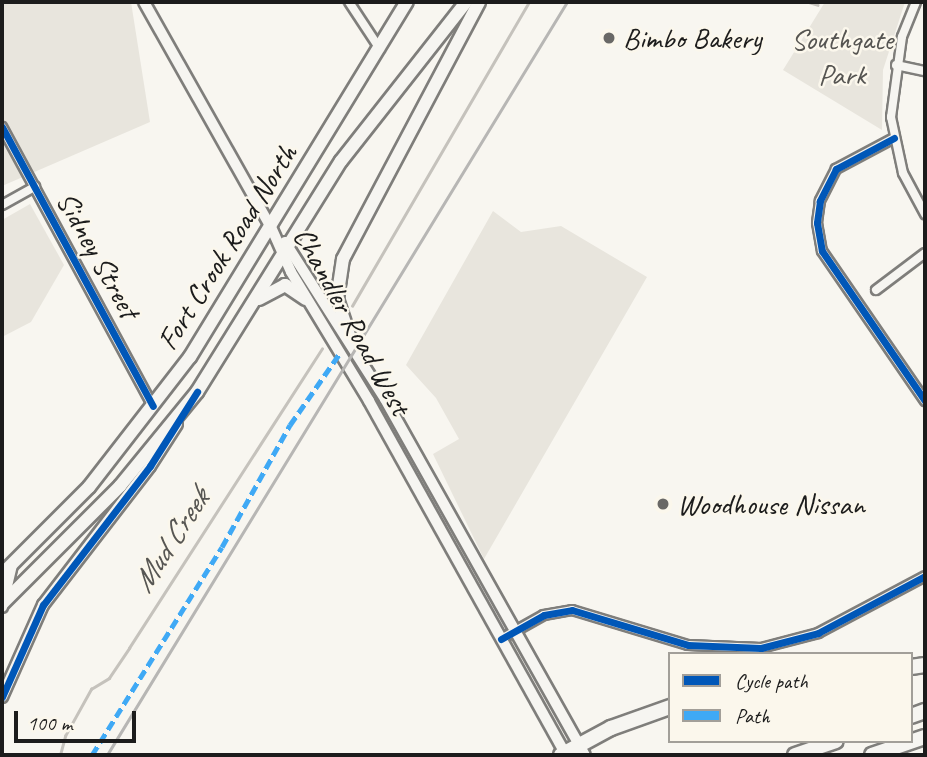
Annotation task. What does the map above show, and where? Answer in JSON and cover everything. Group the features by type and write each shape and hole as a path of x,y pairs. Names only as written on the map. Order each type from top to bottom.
{"highway":[{"path":"564,755 582,750 668,708"},
{"path":"795,755 830,743"},
{"path":"872,755 907,743"}],"main road":[{"name":"Chandler Road West","path":"144,2 271,227 352,344 582,750"},
{"name":"Fort Crook Road North","path":"7,570 89,487 153,405 271,227 407,2"},
{"name":"Fort Crook Road North","path":"2,605 120,486 197,392 285,249 366,126 466,2"},
{"path":"352,344 337,299 343,259 479,2"},
{"name":"Chandler Road West","path":"285,249 306,299 501,639 564,755"},
{"path":"247,312 278,286 291,286 306,299"},
{"path":"2,697 50,594 150,466 197,392"},
{"path":"2,605 7,570"}],"street":[{"path":"349,2 380,49"},
{"path":"916,2 896,65 894,138 903,173 925,214"},
{"path":"896,65 925,71"},
{"name":"Sidney Street","path":"2,127 153,405"},
{"path":"894,138 835,169 820,201 817,222 821,251 925,401"},
{"path":"2,205 35,187"},
{"path":"876,289 925,253"},
{"path":"501,639 544,615 572,610 688,645 761,648 818,633 925,576"}],"green space":[{"path":"2,2 131,2 150,122 2,186"},
{"name":"Southgate Park","path":"825,2 905,2 883,70 882,130 783,70"},
{"path":"30,204 64,265 31,322 2,337 2,220"},
{"path":"493,211 521,232 561,226 647,277 484,559 433,454 459,439 436,398 406,365"}],"waterway":[{"name":"Mud Creek","path":"352,306 529,2"},
{"path":"809,2 818,5"},
{"name":"Mud Creek","path":"60,755 65,736 91,689 109,678 322,349"}],"railway":[{"path":"107,755 567,2"}],"marked path":[{"path":"92,755 222,547 290,425 340,353"}],"cycle path":[{"path":"2,127 153,406"},
{"path":"894,138 836,169 820,201 817,223 822,251 925,401"},
{"path":"2,697 43,605 150,466 197,392"},
{"path":"501,639 544,615 572,610 688,645 761,648 818,633 925,576"}],"place":[{"name":"Bimbo Bakery","path":"609,38"},
{"name":"Woodhouse Nissan","path":"663,504"}]}
